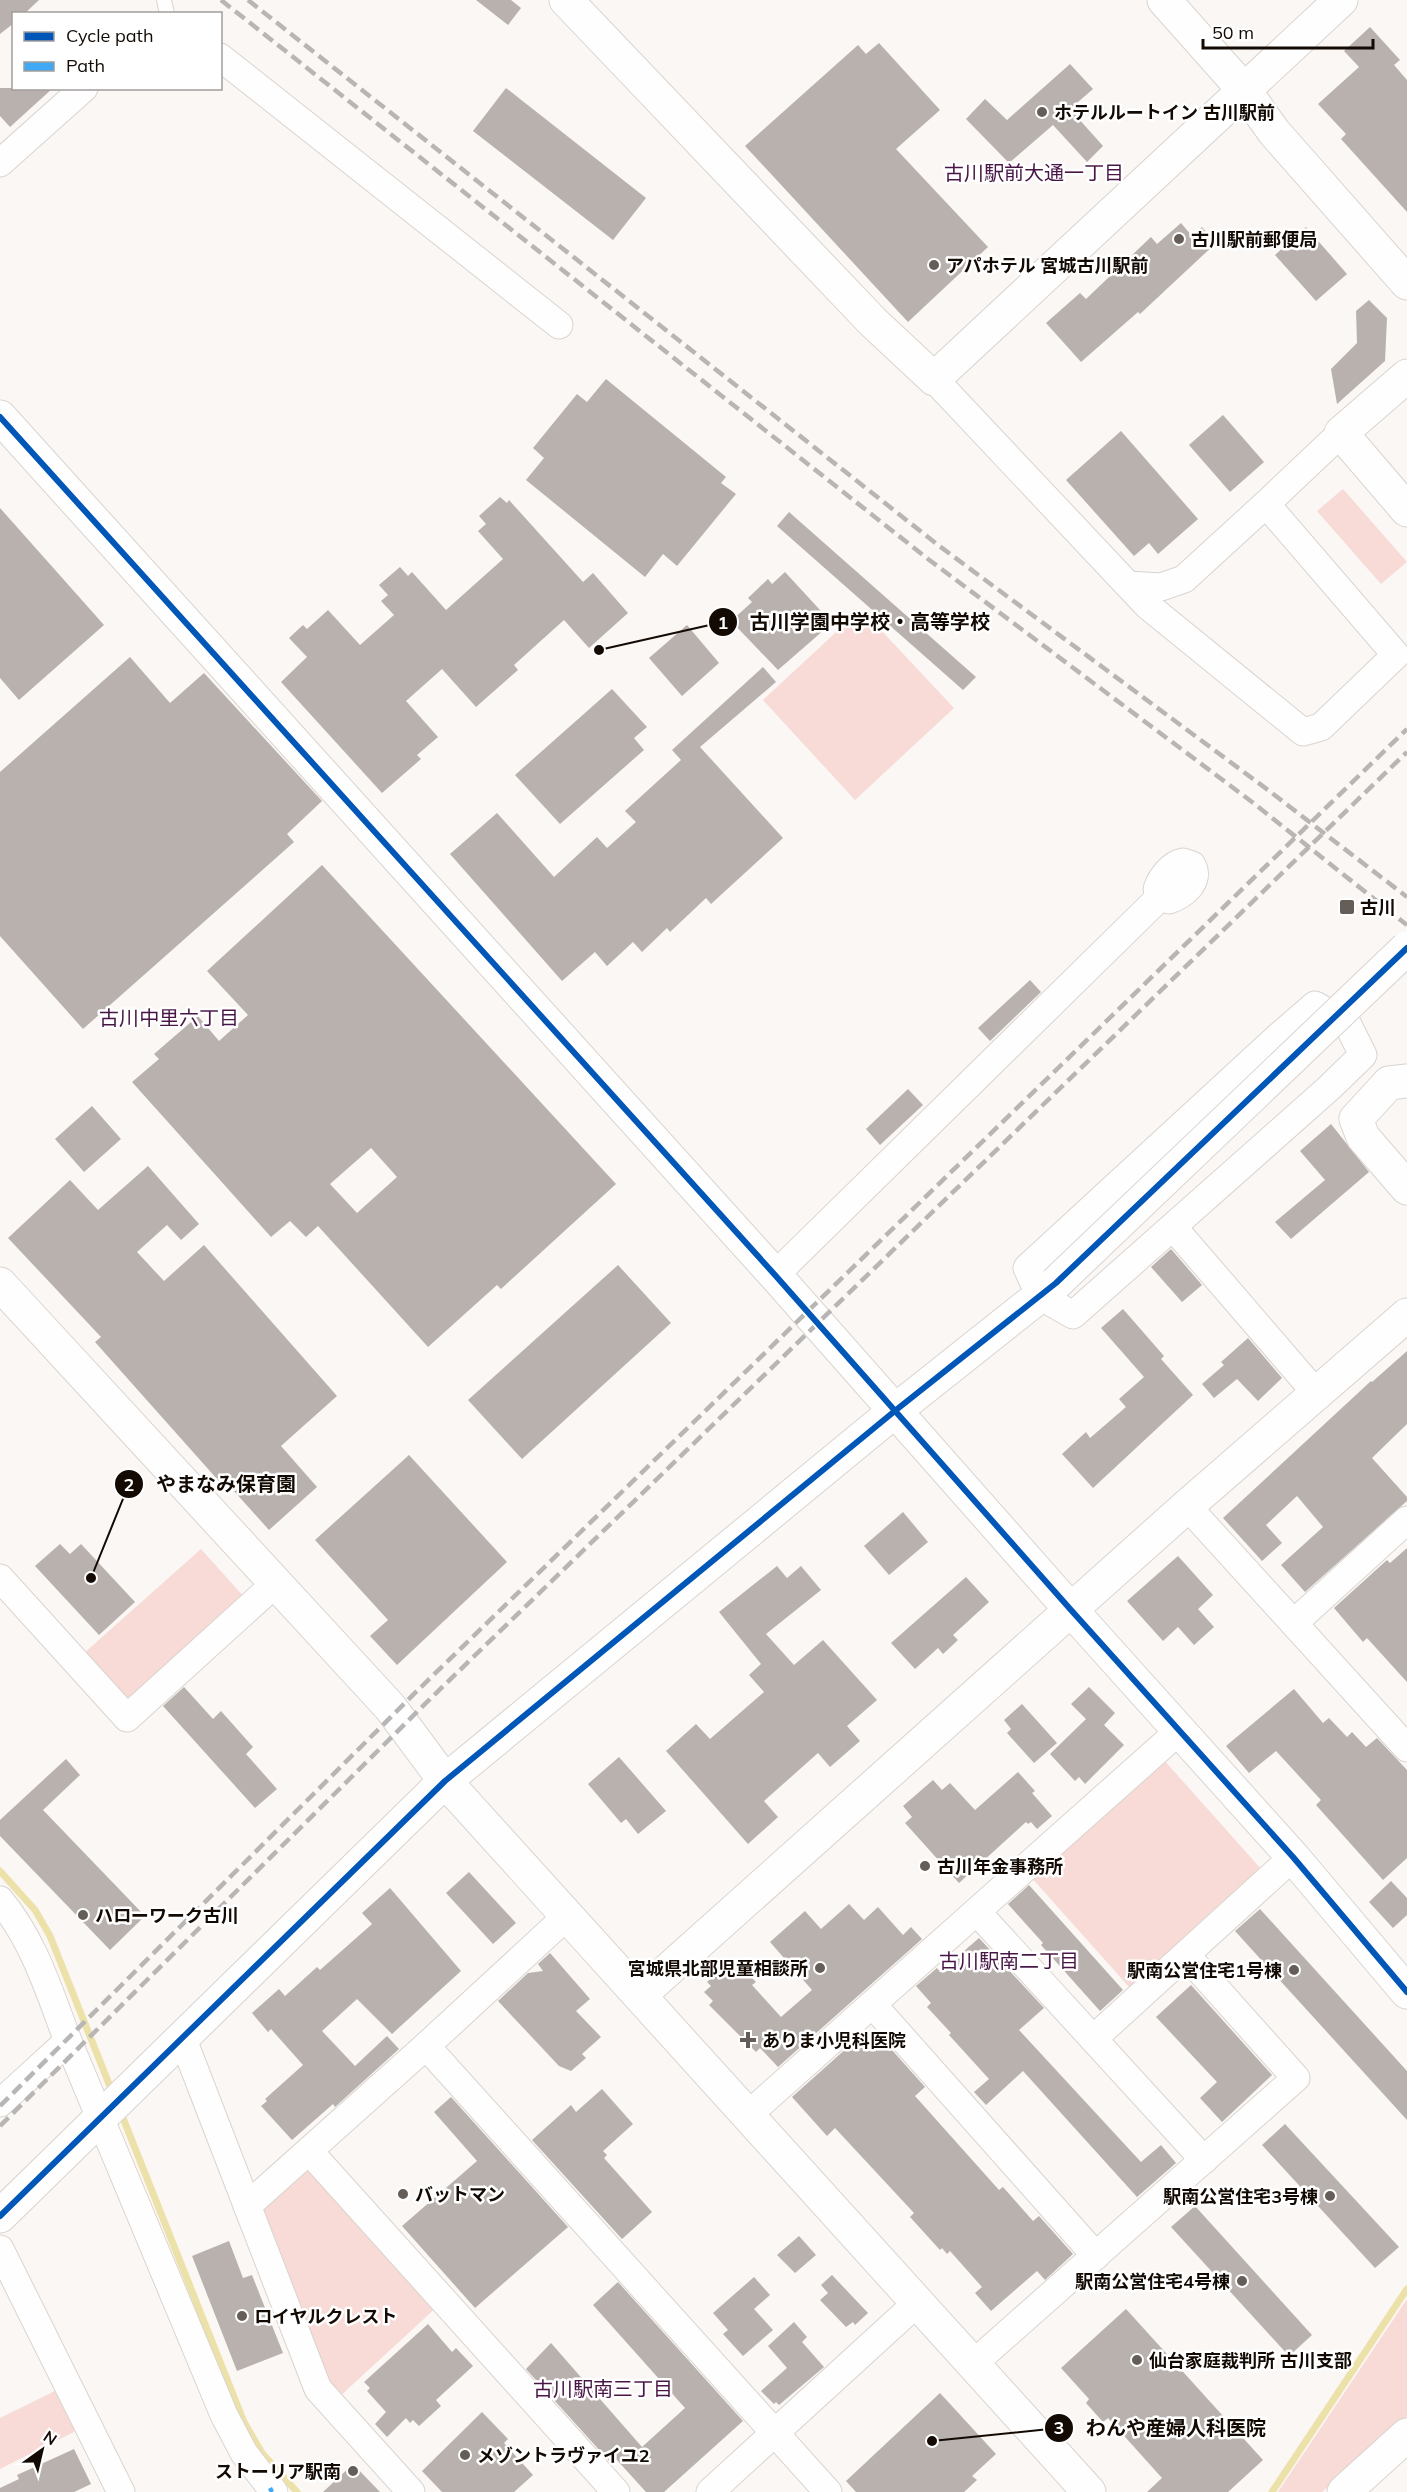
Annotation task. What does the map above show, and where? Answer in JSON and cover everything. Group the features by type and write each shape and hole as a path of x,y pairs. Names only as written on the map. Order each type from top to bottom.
{"street":[{"path":"566,0 873,322 934,379 1148,606 1303,732 1321,727 1396,655 1266,504"},
{"path":"1164,0 1244,90 1274,132 1407,283"},
{"path":"934,379 1341,0"},
{"path":"222,59 560,325"},
{"path":"0,163 82,90"},
{"path":"1244,90 1289,116 1407,249"},
{"path":"1128,585 1161,587 1184,579 1407,376"},
{"path":"0,417 896,1410 1071,1610 1293,1857 1407,1992"},
{"path":"1341,434 1407,510"},
{"path":"775,1275 1160,897"},
{"path":"0,2216 445,1781 896,1410 1048,1290 1407,948"},
{"path":"1315,1005 1347,1023 1363,1055 1329,1088 1073,1315 1048,1290 1027,1268 1278,1037 1315,1005"},
{"path":"1407,1081 1389,1083 1356,1119 1363,1137 1407,1188"},
{"path":"1173,1227 1316,1394"},
{"path":"0,1284 390,1707 445,1781 1089,2492"},
{"path":"640,1995 1187,1506 1407,1315"},
{"path":"1187,1506 1295,1622 1407,1748"},
{"path":"1295,1622 1405,1527"},
{"path":"0,1578 127,1718 277,1582"},
{"path":"749,2114 1179,1731"},
{"path":"1093,2039 1293,1857"},
{"path":"0,1900 21,1926 68,2041 111,2107 224,2415 244,2453 274,2492"},
{"path":"977,1912 1204,2160"},
{"path":"247,2206 568,1915"},
{"path":"973,2364 1296,2078 1186,1955"},
{"path":"873,2005 1096,2256"},
{"path":"182,2037 318,2389 411,2492"},
{"path":"0,2103 68,2041"},
{"path":"426,2046 828,2492"},
{"path":"309,2151 616,2492"},
{"path":"0,2249 121,2492"},
{"path":"710,2492 918,2302"},
{"path":"1344,2492 1407,2435"}],"shaded area":[{"path":"1343,489 1407,562 1381,584 1317,511"},
{"path":"861,609 954,708 855,800 763,700"},
{"path":"201,1549 245,1598 126,1704 82,1655"},
{"path":"1163,1759 1262,1870 1130,1988 1031,1877"},
{"path":"304,2164 441,2303 338,2398 327,2389 254,2214"},
{"path":"1407,2299 1407,2417 1322,2492 1278,2492"},
{"path":"61,2388 76,2421 74,2432 0,2469 0,2418"}],"building":[{"path":"0,0 39,0 26,12 12,12 12,25 0,34"},
{"path":"476,0 511,0 521,8 508,25"},
{"path":"1370,27 1400,60 1394,65 1407,80 1407,212 1341,139 1346,134 1318,104 1359,67 1344,51"},
{"path":"879,43 940,110 896,149 988,247 908,322 745,146 858,45 866,54"},
{"path":"1070,64 1093,89 1070,109 1103,146 1087,162 1053,125 1009,163 966,119 985,99 1007,120"},
{"path":"0,88 51,90 10,127 0,116"},
{"path":"506,88 646,198 613,240 473,131"},
{"path":"1181,223 1192,236 1202,227 1216,243 1140,314 1138,312 1081,362 1046,323 1080,293 1086,299 1151,237 1157,244"},
{"path":"1306,227 1347,274 1316,301 1275,255"},
{"path":"1369,300 1387,318 1385,361 1337,404 1331,369 1357,343 1356,311"},
{"path":"606,379 726,477 721,483 736,494 677,566 663,554 645,577 526,480 544,458 533,448 577,394 587,402"},
{"path":"1223,415 1264,462 1230,492 1189,445"},
{"path":"1121,431 1198,519 1158,554 1149,543 1134,556 1066,480"},
{"path":"500,497 507,503 509,500 583,582 593,573 628,613 589,648 564,620 514,665 518,670 476,707 442,669 406,701 438,737 417,755 421,759 382,793 281,682 307,657 289,638 303,625 307,629 328,610 360,645 394,615 381,601 388,595 379,585 400,567 408,576 412,572 446,610 503,559 478,531 486,524 479,516"},
{"path":"0,508 104,625 19,700 0,678"},
{"path":"789,512 976,677 963,690 777,526"},
{"path":"785,572 832,623 778,670 731,621 752,602 748,598 768,579 772,584"},
{"path":"687,625 719,663 682,696 649,658"},
{"path":"130,657 170,703 204,673 322,801 287,834 294,842 83,1029 0,936 0,772"},
{"path":"763,667 776,682 700,747 783,838 711,904 706,898 670,932 667,928 642,952 633,942 607,966 595,952 562,981 450,854 497,813 554,877 597,837 607,848 636,822 625,811 681,760 672,750"},
{"path":"612,689 647,727 634,738 644,750 560,824 515,775"},
{"path":"322,865 616,1184 501,1289 497,1285 428,1347 318,1226 306,1237 290,1221 271,1237 132,1082 159,1059 154,1054 198,1016 219,1041 248,1015 207,971","holes":["371,1148 397,1177 357,1213 330,1184"]},
{"path":"1030,980 1041,992 990,1041 978,1028"},
{"path":"908,1089 923,1105 880,1145 866,1129"},
{"path":"92,1106 121,1139 84,1172 55,1139"},
{"path":"1331,1124 1369,1172 1291,1239 1275,1222 1325,1180 1300,1151"},
{"path":"148,1166 199,1224 181,1240 167,1225 137,1252 164,1281 204,1245 337,1396 281,1446 317,1487 269,1530 233,1490 229,1493 95,1342 101,1337 8,1238 70,1180 98,1210"},
{"path":"1171,1249 1202,1285 1182,1302 1151,1267"},
{"path":"618,1265 671,1323 522,1459 468,1400"},
{"path":"1123,1309 1164,1356 1161,1359 1193,1395 1093,1488 1062,1454 1086,1432 1090,1438 1126,1407 1119,1399 1144,1377 1101,1328"},
{"path":"1248,1338 1282,1378 1258,1401 1237,1379 1214,1398 1202,1384 1224,1365 1221,1362"},
{"path":"1407,1351 1407,1424 1372,1458 1407,1497 1407,1501 1305,1592 1281,1565 1323,1527 1297,1496 1266,1525 1282,1543 1262,1561 1223,1518 1371,1381"},
{"path":"409,1455 507,1562 397,1665 370,1636 388,1620 315,1540"},
{"path":"903,1512 928,1542 889,1575 864,1546"},
{"path":"60,1544 70,1554 81,1544 135,1602 99,1635 35,1566"},
{"path":"1407,1548 1407,1682 1367,1638 1363,1642 1334,1608 1387,1560 1390,1563"},
{"path":"1178,1556 1213,1595 1198,1609 1214,1627 1194,1645 1178,1627 1163,1641 1127,1601"},
{"path":"777,1566 787,1578 801,1566 821,1590 766,1634 794,1665 823,1640 877,1700 847,1726 860,1741 830,1767 818,1753 764,1801 778,1817 748,1844 666,1751 696,1724 710,1739 764,1692 749,1675 761,1664 719,1612"},
{"path":"966,1577 989,1602 953,1635 958,1640 943,1654 938,1648 915,1669 891,1643"},
{"path":"184,1687 213,1719 221,1711 253,1747 246,1754 277,1789 255,1808 163,1706"},
{"path":"1089,1687 1115,1713 1104,1725 1124,1745 1085,1784 1079,1777 1075,1781 1050,1754 1086,1719 1071,1704"},
{"path":"1294,1689 1323,1723 1329,1718 1347,1737 1352,1732 1366,1747 1377,1738 1407,1770 1407,1858 1383,1880 1316,1805 1321,1800 1276,1751 1249,1773 1226,1746"},
{"path":"1022,1704 1057,1743 1034,1763 1007,1733 1011,1729 1004,1720"},
{"path":"619,1757 666,1811 638,1834 626,1819 621,1823 588,1784"},
{"path":"66,1759 80,1775 43,1810 145,1916 110,1950 0,1836 0,1820"},
{"path":"1018,1772 1035,1791 1032,1793 1052,1816 1037,1829 1031,1822 1028,1824 1026,1822 959,1883 905,1823 912,1817 903,1806 933,1780 942,1790 950,1783 975,1810"},
{"path":"469,1872 516,1923 493,1944 446,1893"},
{"path":"1391,1881 1407,1898 1407,1915 1393,1928 1369,1902"},
{"path":"1029,1885 1123,1990 1100,2011 1008,1904"},
{"path":"390,1888 461,1971 392,2034 357,1999 322,2031 355,2066 387,2036 399,2049 335,2107 333,2104 292,2140 261,2106 267,2101 265,2099 303,2065 271,2029 268,2032 252,2013 279,1989 285,1996 317,1967 320,1970 372,1924 362,1913"},
{"path":"849,1904 864,1920 878,1907 903,1935 911,1927 922,1939 778,2067 760,2048 756,2052 709,2005 713,2001 704,1992 711,1986 707,1982 732,1958 756,1982 752,1985 781,2017 812,1990 770,1942 805,1911 821,1929"},
{"name":"駅南公営住宅1号棟","path":"1260,1909 1407,2071 1407,2120 1235,1931"},
{"path":"979,1938 1044,2008 1019,2030 1141,2162 1161,2145 1176,2163 1137,2197 1023,2071 986,2105 974,2092 989,2079 927,2007 931,2003 916,1986 937,1968 940,1972"},
{"path":"550,1953 590,1999 576,2011 601,2037 582,2054 586,2058 571,2071 559,2066 498,2001 528,1973 543,1971 538,1964"},
{"path":"1191,1985 1272,2075 1222,2122 1200,2098 1217,2082 1156,2017"},
{"path":"867,2030 875,2031 925,2087 915,2096 999,2190 1003,2187 1033,2221 1039,2216 1073,2254 1045,2280 1037,2271 991,2311 975,2293 982,2287 950,2251 947,2254 942,2248 940,2250 910,2217 914,2213 835,2128 827,2136 792,2097"},
{"path":"602,2089 633,2124 603,2151 607,2155 604,2158 652,2212 622,2239 532,2140 571,2105 576,2112"},
{"path":"451,2097 568,2227 475,2308 402,2226 477,2161 434,2112"},
{"name":"駅南公営住宅3号棟","path":"1285,2124 1399,2247 1375,2268 1262,2145"},
{"name":"駅南公営住宅4号棟","path":"1195,2206 1312,2335 1289,2356 1171,2227"},
{"path":"799,2236 816,2255 795,2273 777,2255"},
{"name":"ロイヤルクレスト","path":"229,2241 243,2278 252,2275 283,2353 237,2371 192,2256"},
{"path":"832,2275 868,2313 855,2325 853,2322 846,2327 820,2300 828,2293 821,2285"},
{"path":"754,2277 770,2295 754,2309 773,2330 743,2356 723,2334 728,2330 713,2313"},
{"path":"618,2282 743,2421 664,2492 646,2492 616,2459 611,2463 526,2369 551,2343 642,2447 685,2408 593,2305"},
{"path":"1126,2309 1263,2460 1228,2492 1147,2492 1162,2478 1108,2418 1103,2422 1086,2403 1089,2399 1061,2368"},
{"path":"794,2322 807,2337 802,2342 824,2367 779,2405 776,2402 774,2404 761,2391 787,2368 768,2346"},
{"path":"428,2324 452,2352 456,2348 473,2366 436,2400 441,2406 419,2426 413,2420 410,2423 406,2418 387,2437 375,2424 386,2412 367,2391 370,2388 364,2382"},
{"path":"940,2393 996,2454 972,2476 977,2480 964,2492 856,2492 846,2481"},
{"name":"メゾントラヴァイユ2","path":"482,2412 508,2439 504,2443 533,2475 514,2492 442,2492 422,2471"},
{"path":"74,2449 91,2484 74,2492 0,2492 0,2488 19,2479 17,2475"},
{"name":"ストーリア駅南","path":"353,2464 380,2492 323,2492"}],"waterway":[{"path":"0,1871 35,1910 50,1936 113,2094"},
{"path":"121,2113 244,2422 262,2453 297,2492"},
{"path":"1272,2492 1407,2289"}],"railway":[{"path":"221,0 928,559 1252,802 1407,925"},
{"path":"248,0 938,545 1268,790 1407,897"},
{"path":"0,2106 418,1690 1407,729"},
{"path":"0,2126 430,1699 1407,752"}],"marked path":[{"path":"270,2488 272,2492"}],"cycle path":[{"path":"0,417 775,1275 1293,1857 1407,1992"},
{"path":"0,2216 445,1781 896,1410 1056,1283 1407,948"}],"place":[{"name":"ホテルルートイン 古川駅前","path":"1042,112"},
{"name":"古川駅前郵便局","path":"1179,239"},
{"name":"アパホテル 宮城古川駅前","path":"934,265"},
{"name":"古川学園中学校・高等学校","path":"599,650"},
{"name":"古川","path":"1347,907"},
{"name":"やまなみ保育園","path":"91,1578"},
{"name":"古川年金事務所","path":"925,1866"},
{"name":"ハローワーク古川","path":"83,1915"},
{"name":"宮城県北部児童相談所","path":"820,1968"},
{"name":"駅南公営住宅1号棟","path":"1294,1970"},
{"name":"ありま小児科医院","path":"748,2040"},
{"name":"バットマン","path":"403,2194"},
{"name":"駅南公営住宅3号棟","path":"1330,2196"},
{"name":"駅南公営住宅4号棟","path":"1242,2281"},
{"name":"ロイヤルクレスト","path":"242,2316"},
{"name":"仙台家庭裁判所 古川支部","path":"1137,2360"},
{"name":"わんや産婦人科医院","path":"932,2441"},
{"name":"メゾントラヴァイユ2","path":"465,2455"},
{"name":"ストーリア駅南","path":"353,2471"}],"district":[{"name":"古川駅前大通一丁目","path":"1034,172"},
{"name":"古川中里六丁目","path":"169,1017"},
{"name":"古川駅南二丁目","path":"1009,1960"},
{"name":"古川駅南三丁目","path":"603,2388"}]}
